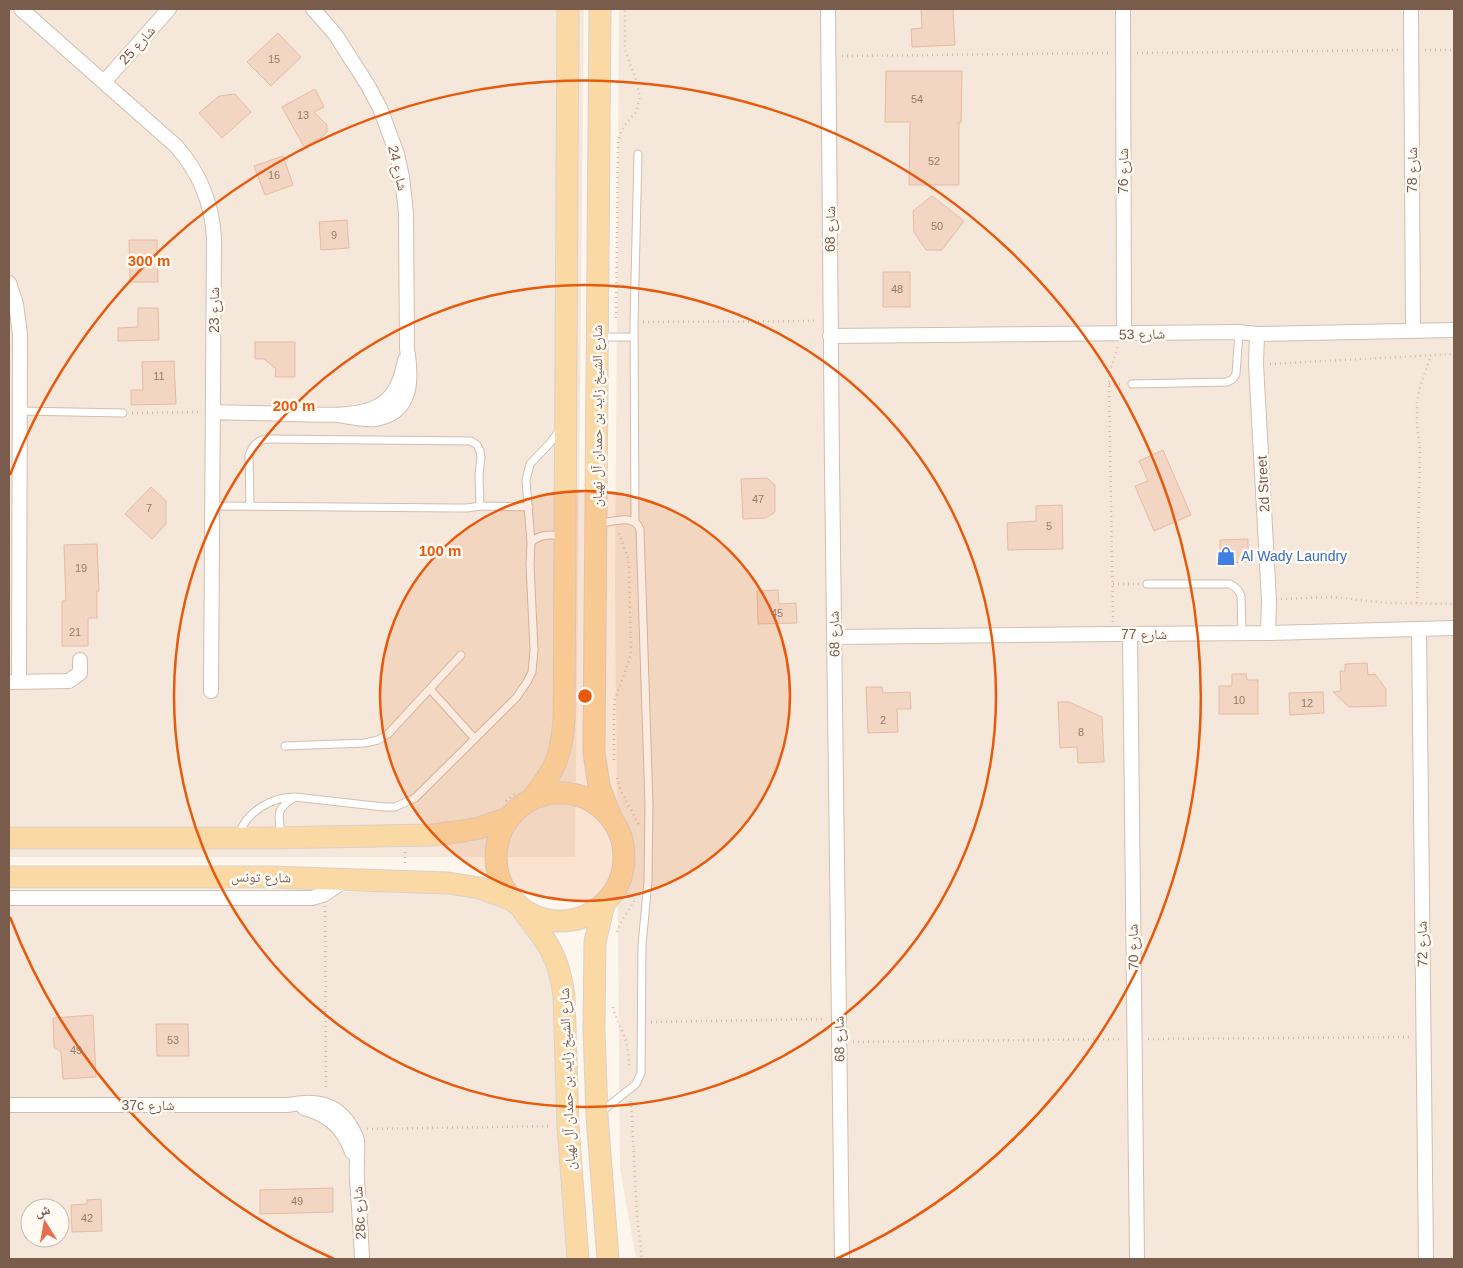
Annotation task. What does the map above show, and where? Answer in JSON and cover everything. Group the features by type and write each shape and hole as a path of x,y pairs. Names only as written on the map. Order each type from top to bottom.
{"main road":[{"name":"شارع الشيخ زايد بن حمدان آل نهيان","path":"600,9 607,337 606,523 595,764 599,786 612,820"},
{"path":"532,800 542,787 560,755 564,720 568,11"},
{"path":"553,793 576,795 596,804 612,820 621,836 624,854 622,873 615,890 604,904 586,916 564,921 542,919 517,904 501,884 496,867 496,850 500,833 509,818 519,807 532,800 553,793"},
{"path":"9,838 448,834 479,828 509,818"},
{"name":"شارع تونس","path":"9,877 270,877 448,882 480,888 517,904"},
{"name":"شارع الشيخ زايد بن حمدان آل نهيان","path":"517,904 549,945 557,961 562,978 568,1126 578,1259"},
{"name":"شارع الشيخ زايد بن حمدان آل نهيان","path":"604,904 595,942 594,1028 597,1116 608,1259"}],"street":[{"name":"شارع 23","path":"21,9 176,146 193,167 206,193 213,223 214,238 211,691"},
{"name":"شارع 25","path":"104,82 169,9"},
{"name":"شارع 24","path":"213,412 339,415 379,406 392,395 400,380 407,349 406,212 397,154 383,116 367,84 335,34 314,9"},
{"name":"شارع 68","path":"828,9 830,336 842,1259"},
{"name":"شارع 76","path":"1123,9 1124,334"},
{"name":"شارع 78","path":"1411,9 1413,331"},
{"path":"9,283 16,304 20,334 14,682 69,681 80,673 80,660"},
{"name":"شارع 53","path":"830,336 1239,332 1257,334 1454,330"},
{"name":"2d Street","path":"1257,334 1256,364 1270,600 1268,634"},
{"name":"شارع 77","path":"834,637 1268,634 1454,628"},
{"name":"شارع 72","path":"1419,629 1426,1259"},
{"name":"شارع 70","path":"1130,634 1137,1259"},
{"path":"9,898 312,898 325,894 347,880"},
{"name":"37c شارع","path":"9,1105 288,1105 309,1102 326,1105 337,1117"},
{"name":"37c شارع","path":"288,1105 337,1117"},
{"path":"337,1117 353,1130"},
{"name":"28c شارع","path":"337,1117 356,1167"},
{"name":"28c شارع","path":"353,1130 356,1139 362,1259"}],"lane":[{"path":"597,1116 636,1084 641,1073 642,945 648,881 649,805 641,534 635,521 634,322 638,154"},
{"path":"1132,384 1227,382 1233,379 1236,374 1239,332"},
{"path":"607,337 634,337"},
{"path":"20,411 123,413"},
{"path":"238,837 241,828 247,820 265,804 285,797 395,807 415,798 516,698 532,672 534,650 530,565 531,542 526,480 530,464 550,443 565,422"},
{"path":"250,506 249,456 251,449 262,439 471,441 477,445 481,457 479,476 480,506"},
{"path":"212,506 529,507"},
{"path":"606,523 635,521"},
{"path":"531,542 537,537 545,535 565,536"},
{"path":"1147,584 1230,584 1242,596 1242,634"},
{"path":"285,746 365,743 378,740 388,734 461,655"},
{"path":"430,689 475,738"},
{"path":"282,837 279,818 280,810 283,805 295,797"}],"path":[{"path":"607,337 618,141 625,125 636,112 640,97 625,50 625,9"},
{"path":"828,56 1454,50"},
{"path":"634,322 830,321"},
{"path":"1114,634 1109,384 1113,358 1124,334"},
{"path":"1256,364 1454,354"},
{"path":"1417,603 1420,459 1417,401 1431,355"},
{"path":"123,413 213,412"},
{"path":"606,523 627,555 632,644 629,662 615,699 614,762"},
{"path":"1113,584 1147,584"},
{"path":"1270,600 1332,597 1388,603 1454,604"},
{"path":"616,774 621,791 648,844"},
{"path":"616,934 620,922 648,881"},
{"path":"325,894 326,1105"},
{"path":"612,1004 628,1048 642,1259"},
{"path":"642,1022 839,1019"},
{"path":"353,1130 568,1126"}],"shaded area":[{"path":"9,9 584,9 575,857 9,857"},
{"path":"619,9 1454,9 1454,1259 636,1259 620,1168 615,586"},
{"path":"9,892 428,892 473,896 499,905 522,924 541,947 555,977 572,1259 9,1259"}],"building":[{"path":"921,9 953,9 955,45 912,47 911,29 922,28"},
{"path":"278,33 301,57 271,86 247,62"},
{"path":"886,71 962,71 961,122 959,122 959,185 909,185 910,122 885,122"},
{"path":"315,89 324,107 314,112 327,125 327,132 304,147 282,107"},
{"path":"235,94 251,112 222,138 199,113 219,96"},
{"path":"283,156 293,185 265,195 254,166"},
{"path":"932,196 964,221 942,250 926,250 914,232 913,211"},
{"path":"347,220 349,248 321,250 319,222"},
{"path":"129,240 157,240 158,282 130,282"},
{"path":"883,272 910,272 910,307 883,307"},
{"path":"138,308 158,308 159,340 118,341 118,328 138,327"},
{"path":"255,342 295,342 295,377 275,377 276,369 264,359 255,359"},
{"path":"174,361 176,404 131,405 131,390 143,390 142,362"},
{"path":"1163,450 1191,515 1154,531 1135,486 1148,481 1139,461"},
{"path":"767,478 775,485 775,512 766,518 743,519 741,479"},
{"path":"151,487 166,501 166,524 152,539 125,514"},
{"path":"1062,505 1063,549 1008,550 1007,523 1036,521 1036,506"},
{"path":"1248,539 1248,562 1220,563 1220,540"},
{"path":"97,544 99,591 97,591 97,618 88,618 88,646 62,646 62,601 66,601 64,545"},
{"path":"778,590 779,604 796,603 797,623 758,624 757,591"},
{"path":"1367,663 1368,675 1375,674 1386,689 1386,706 1349,707 1333,692 1341,691 1340,671 1345,671 1345,664"},
{"path":"1232,674 1246,674 1247,680 1258,680 1258,714 1219,714 1219,686 1232,686"},
{"path":"866,687 882,687 883,693 910,692 911,709 897,709 898,732 868,733"},
{"path":"1323,692 1324,713 1290,715 1289,693"},
{"path":"1058,702 1069,702 1102,717 1104,762 1078,763 1077,747 1060,748"},
{"path":"93,1015 96,1077 63,1079 61,1052 54,1047 53,1018"},
{"path":"156,1024 188,1024 189,1056 157,1056"},
{"path":"333,1188 333,1212 260,1214 260,1190"},
{"path":"101,1199 102,1231 72,1232 71,1205 87,1204 87,1200"}],"place":[{"name":"Al Wady Laundry","path":"1226,556"}]}
